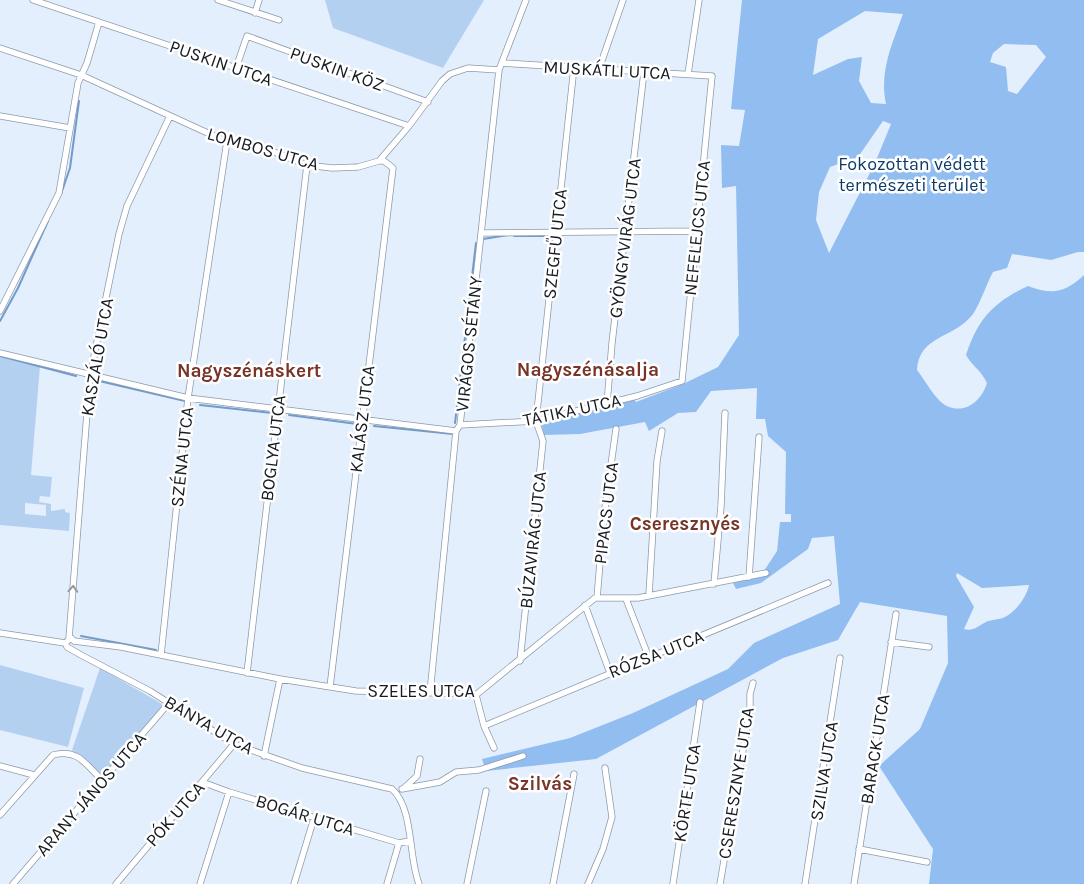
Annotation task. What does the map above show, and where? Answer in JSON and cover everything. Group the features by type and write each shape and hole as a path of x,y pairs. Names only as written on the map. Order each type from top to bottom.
{"street":[{"name":"PUSKIN UTCA","path":"33,0 409,126"},
{"path":"218,0 279,20"},
{"path":"255,12 259,0"},
{"name":"VIRÁGOS SÉTÁNY","path":"430,692 456,431 460,425 499,70 526,0"},
{"path":"599,69 623,0"},
{"path":"688,74 699,0"},
{"path":"0,309 59,193 81,75 99,22"},
{"name":"PUSKIN KÖZ","path":"236,68 247,36 428,102"},
{"name":"LOMBOS UTCA","path":"0,48 81,75 227,140 262,148 306,165 332,168 358,166 379,161"},
{"name":"MUSKÁTLI UTCA","path":"502,63 712,76"},
{"path":"379,161 428,102 442,81 460,69 477,67 499,70"},
{"name":"SZEGFŰ UTCA","path":"536,421 574,68"},
{"name":"GYÖNGYVIRÁG UTCA","path":"608,404 612,343 644,72"},
{"name":"NEFELEJCS UTCA","path":"682,381 712,76"},
{"path":"0,116 70,128"},
{"name":"KASZÁLÓ UTCA","path":"69,640 90,376 119,234 127,206 170,116"},
{"name":"SZÉNA UTCA","path":"161,655 188,398 227,140"},
{"name":"KALÁSZ UTCA","path":"330,687 393,168 384,161 379,161"},
{"name":"BOGLYA UTCA","path":"247,672 306,165"},
{"path":"481,233 697,231"},
{"path":"0,353 188,398 277,411 456,431"},
{"name":"TÁTIKA UTCA","path":"460,425 536,421 608,404 682,381"},
{"path":"714,584 721,506 725,413"},
{"name":"BÚZAVIRÁG UTCA","path":"520,661 543,441 536,421"},
{"name":"PIPACS UTCA","path":"597,598 604,515 616,429"},
{"path":"649,596 658,461 662,431"},
{"path":"749,577 759,438"},
{"name":"SZELES UTCA","path":"69,640 360,692 430,692 476,695 520,661 585,604 597,598 626,599 649,596 766,573"},
{"name":"RÓZSA UTCA","path":"484,726 828,583"},
{"path":"626,599 649,658"},
{"path":"585,604 610,673"},
{"name":"BARACK UTCA","path":"854,884 896,614"},
{"path":"0,633 69,640"},
{"name":"BÁNYA UTCA","path":"69,640 67,647 137,684 234,744 302,768 385,786 393,790"},
{"path":"892,642 930,647"},
{"name":"SZILVA UTCA","path":"805,884 840,658"},
{"path":"264,756 280,679"},
{"name":"CSERESZNYE UTCA","path":"720,884 753,683"},
{"path":"476,695 484,726 494,748"},
{"name":"KÖRTE UTCA","path":"673,884 700,702"},
{"name":"ARANY JÁNOS UTCA","path":"13,884 169,703"},
{"name":"PÓK UTCA","path":"116,884 234,744"},
{"path":"0,815 21,794 34,775 53,755 65,752 75,754 103,781"},
{"path":"419,884 409,841 406,812 393,790 440,782 456,772 479,770 523,756"},
{"path":"402,789 417,776 420,759"},
{"path":"0,766 34,775"},
{"path":"588,884 603,850 612,817 605,768"},
{"path":"553,884 574,774"},
{"name":"BOGÁR UTCA","path":"202,782 229,792 399,843 409,841"},
{"path":"467,884 486,791"},
{"path":"200,884 229,792"},
{"path":"294,884 314,818"},
{"path":"386,884 399,843"},
{"path":"859,849 927,862"}],"shaded area":[{"path":"325,0 484,0 443,68 333,28"},
{"path":"0,354 40,366 31,475 52,477 50,497 40,496 39,502 51,504 51,511 65,509 65,512 70,513 69,531 0,525","holes":["25,503 46,505 46,516 25,514"]},
{"path":"0,665 84,688 68,747 0,730"},
{"path":"100,668 162,704 162,707 105,773 101,774 72,750"}],"green space":[{"name":"Fokozottan védett természeti terület","path":"742,0 1084,0 1084,252 1051,260 1012,254 1007,268 993,272 973,314 957,328 931,343 924,350 919,359 917,370 933,393 945,405 959,409 972,404 981,395 987,383 966,355 976,331 988,313 1005,298 1028,286 1044,291 1058,291 1071,286 1084,275 1084,884 929,884 933,849 879,766 920,729 948,663 947,616 860,602 838,640 783,658 596,759 486,771 482,759 570,738 633,713 728,669 754,643 840,604 834,536 812,538 808,549 761,583 736,589 733,583 760,577 777,551 780,522 791,522 791,514 785,514 786,452 768,436 765,419 756,419 757,388 711,391 696,412 678,413 649,431 645,422 580,434 544,435 541,422 634,399 636,402 683,384 718,367 739,335 736,186 722,188 721,145 739,146 745,110 731,109","holes":["865,11 903,14 885,69 884,92 886,104 871,103 859,81 862,57 848,59 813,75 818,39","1004,44 1036,45 1046,57 1017,94 1008,91 1006,67 990,62 993,53","883,121 891,124 875,163 829,253 816,220 819,192 830,167 858,157","957,573 982,588 1029,585 1026,594 1009,615 967,630 964,629 974,607 956,576"]}],"waterway":[{"path":"61,194 70,168 79,101"},
{"path":"0,321 18,288 48,221"},
{"path":"483,239 508,235"},
{"path":"514,236 549,236"},
{"path":"455,423 476,243"},
{"path":"0,356 76,376"},
{"path":"95,380 185,401"},
{"path":"200,405 272,413"},
{"path":"289,415 357,424"},
{"path":"374,426 453,434"},
{"path":"81,636 156,650"}],"district":[{"name":"Nagyszénásalja","path":"588,369"},
{"name":"Nagyszénáskert","path":"249,370"},
{"name":"Cseresznyés","path":"685,523"},
{"name":"Szilvás","path":"540,783"}]}
